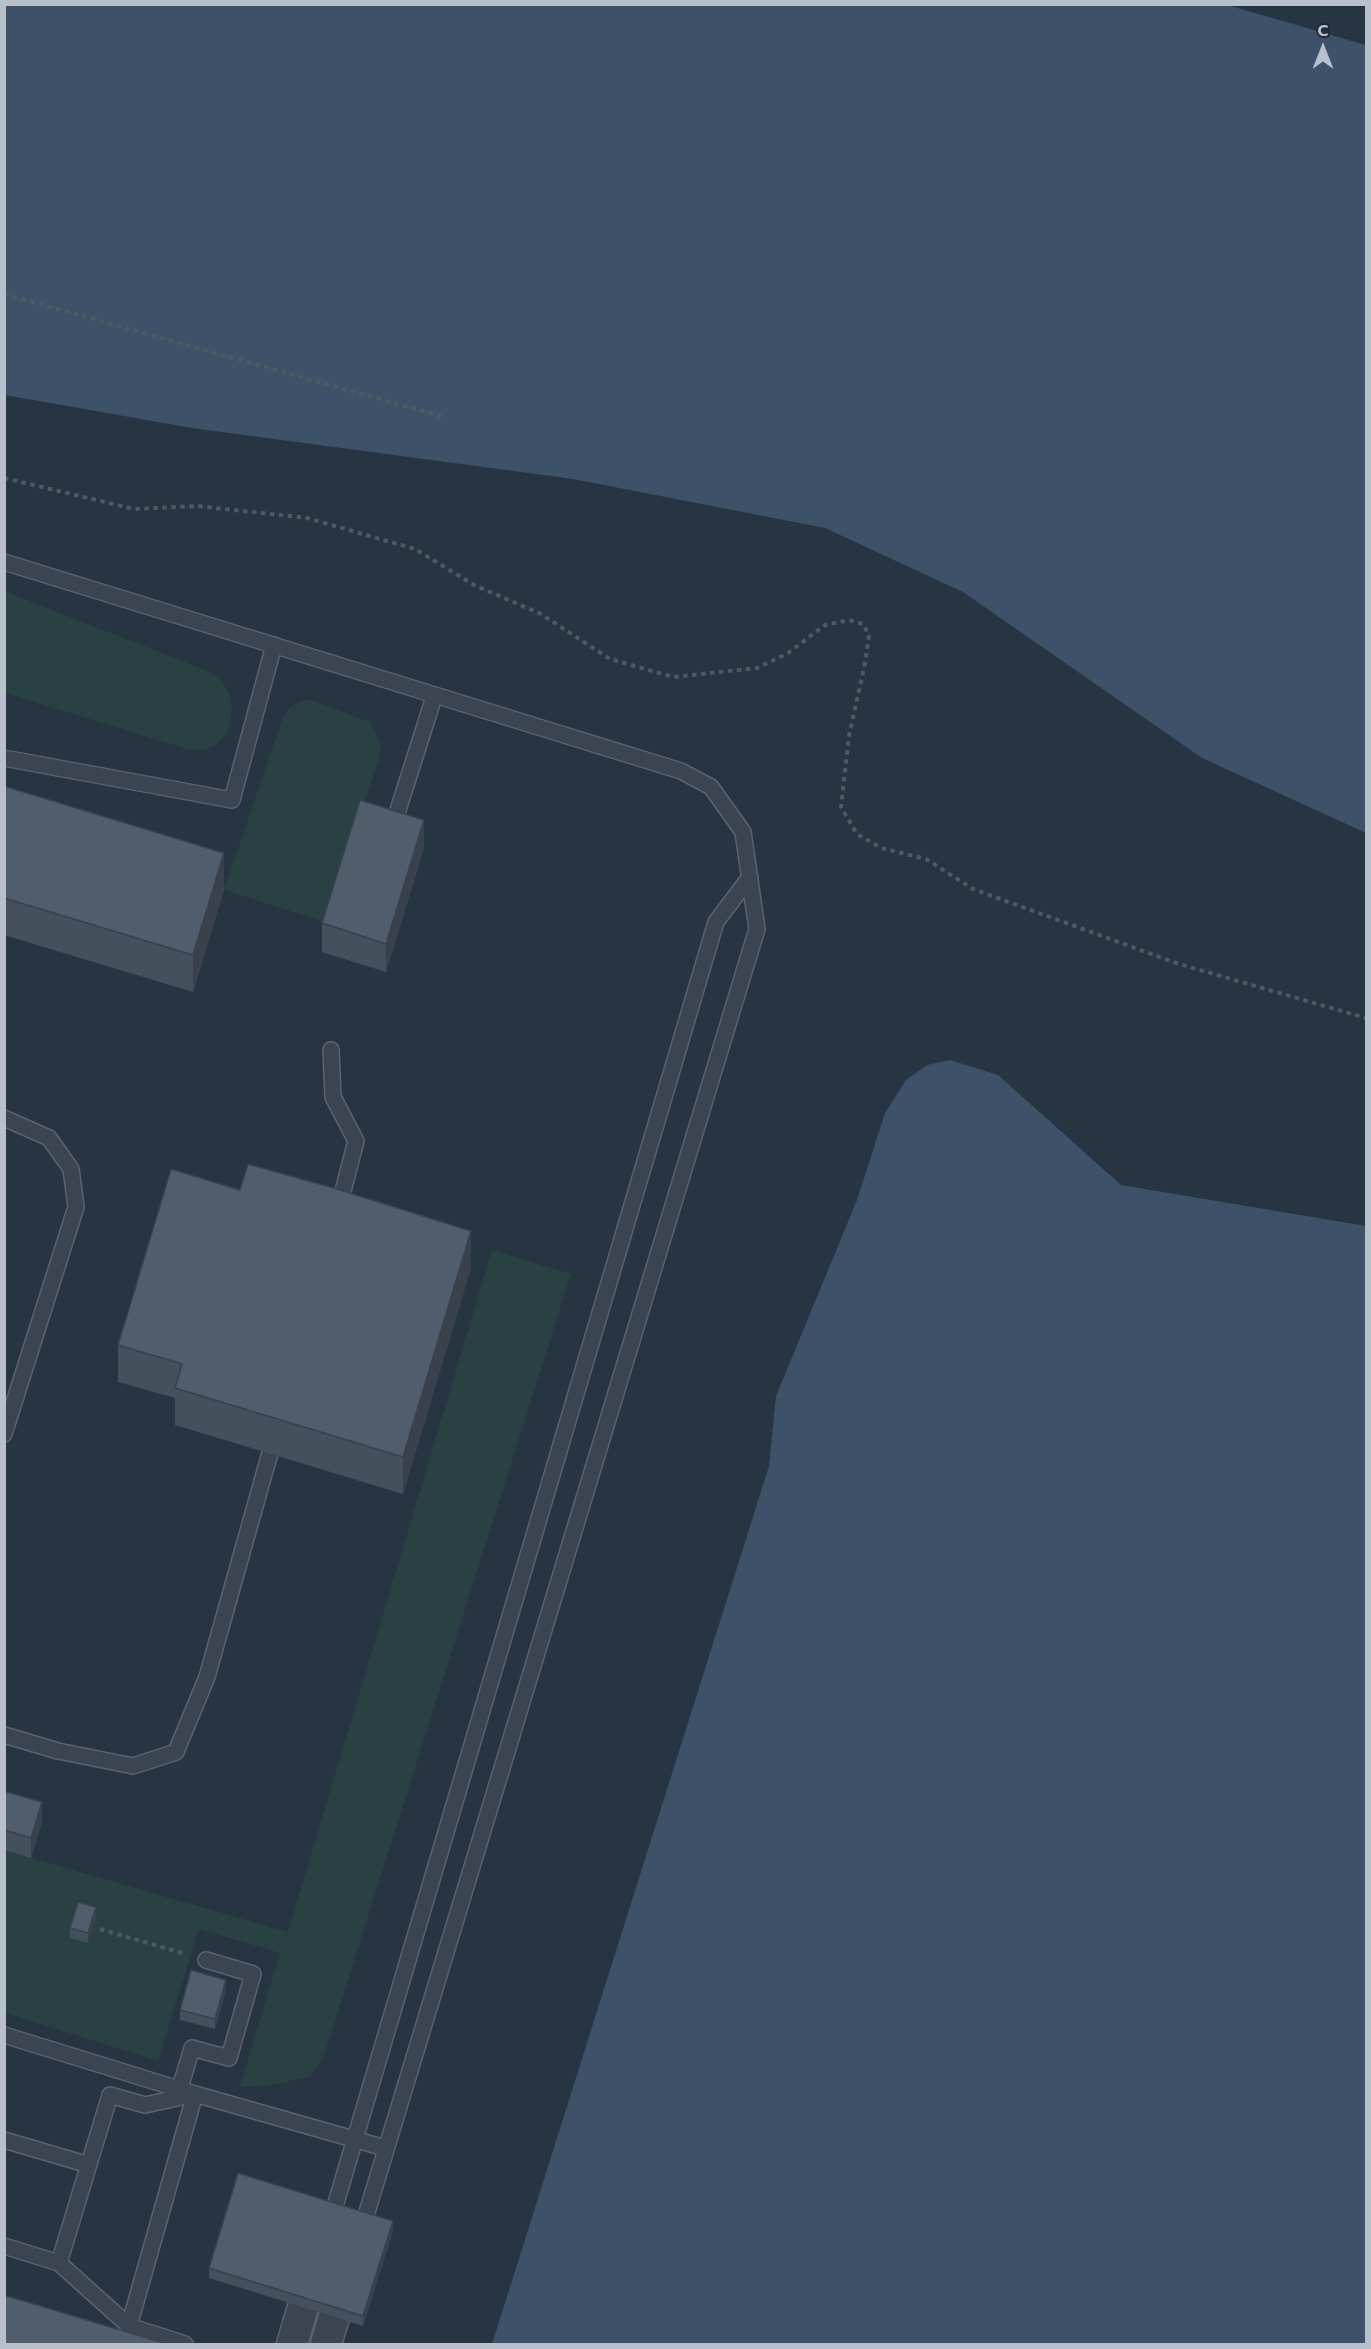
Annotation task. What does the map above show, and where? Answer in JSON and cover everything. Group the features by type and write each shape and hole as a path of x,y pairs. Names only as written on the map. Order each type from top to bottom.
{"street":[{"path":"292,2344 303,2307"}],"lane":[{"path":"4,562 435,697 681,771 711,787 743,832 757,929 364,2222"},
{"path":"4,758 232,800 274,645"},
{"path":"389,838 435,697"},
{"path":"333,2213 717,922 750,877"},
{"path":"331,1050 333,1097 356,1141 334,1224"},
{"path":"4,1118 49,1138 71,1169 75,1207 4,1434"},
{"path":"4,1734 58,1751 133,1766 176,1752 207,1677 270,1453"},
{"path":"180,2088 192,2048 228,2058 253,1974 206,1960"},
{"path":"4,2035 195,2094 385,2148"},
{"path":"59,2263 117,2070"},
{"path":"110,2095 145,2105 195,2094"},
{"path":"129,2326 195,2094"},
{"path":"4,2140 89,2165"},
{"path":"4,2246 59,2263 129,2326 185,2344"}],"path":[{"path":"4,294 444,417"},
{"path":"4,478 134,509 199,506 307,518 415,549 474,585 541,614 610,659 673,677 757,668 788,653 825,625 849,620 864,624 868,635 865,663 849,736 841,807 857,834 881,848 926,859 973,889 1176,963 1366,1018"},
{"path":"100,1929 206,1960"}],"green space":[{"path":"4,591 205,670 221,681 230,696 232,714 227,732 216,745 209,748 187,749 5,693"},
{"path":"311,700 370,722 381,744 380,755 325,922 224,890 283,717 294,704"},
{"path":"492,1250 571,1274 324,2056 310,2077 270,2085 240,2087 280,1953 199,1929 158,2061 5,2013 4,1850 288,1932"}],"water":[{"path":"5,5 1227,5 1366,45 1366,833 1202,758 963,592 825,528 573,479 192,428 5,395"},
{"path":"950,1060 998,1075 1121,1185 1366,1226 1366,2344 492,2344 769,1466 776,1396 857,1200 885,1113 906,1080 927,1065"}],"building":[{"path":"4,786 224,853 193,955 4,898"},
{"path":"360,800 424,820 386,944 322,923"},
{"path":"248,1164 471,1231 403,1457 175,1388 182,1364 118,1345 171,1169 240,1190"},
{"path":"4,1791 42,1802 31,1838 4,1830"},
{"path":"78,1902 96,1907 88,1933 70,1928"},
{"path":"191,1970 226,1980 215,2019 180,2010"},
{"path":"238,2173 393,2221 363,2316 209,2268"},
{"path":"4,2295 164,2343 4,2344"}]}
